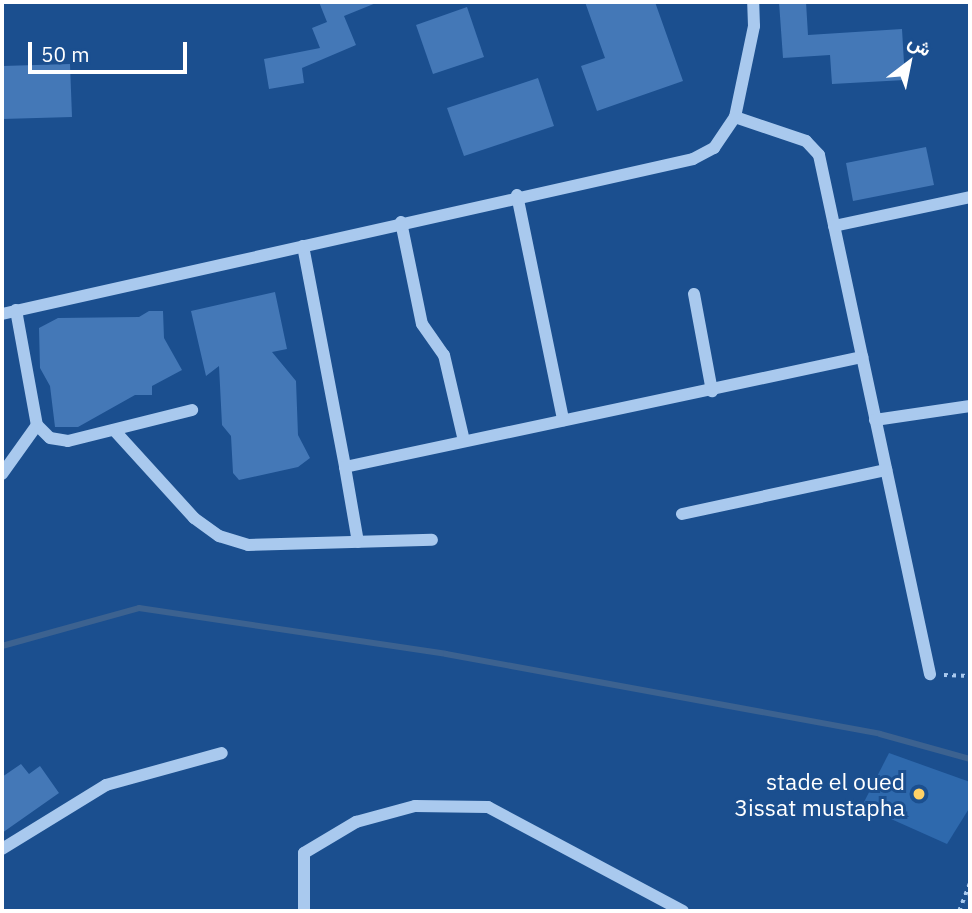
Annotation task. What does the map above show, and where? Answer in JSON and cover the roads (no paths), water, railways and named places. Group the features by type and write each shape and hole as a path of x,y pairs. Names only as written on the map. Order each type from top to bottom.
{"street":[{"path":"2,314 517,195 694,159 714,148 735,117 754,26 753,2"},
{"path":"735,117 806,141 819,155 930,674"},
{"path":"517,195 563,420"},
{"path":"834,226 970,197"},
{"path":"401,222 422,324 444,355 464,441"},
{"path":"303,246 358,542"},
{"path":"694,294 712,391"},
{"path":"16,310 37,425 50,438 68,441 192,410"},
{"path":"345,467 862,357"},
{"path":"875,420 970,406"},
{"path":"2,474 37,425"},
{"path":"114,430 194,518 219,536 248,545 432,540"},
{"path":"682,514 886,470"},
{"path":"2,849 106,785 222,753"},
{"path":"304,911 304,853 356,822 415,806 488,807 682,911"}],"waterway":[{"path":"2,646 139,608 446,654 880,734 970,759"}],"place":[{"name":"stade el oued 3issat mustapha","path":"919,794"}]}
